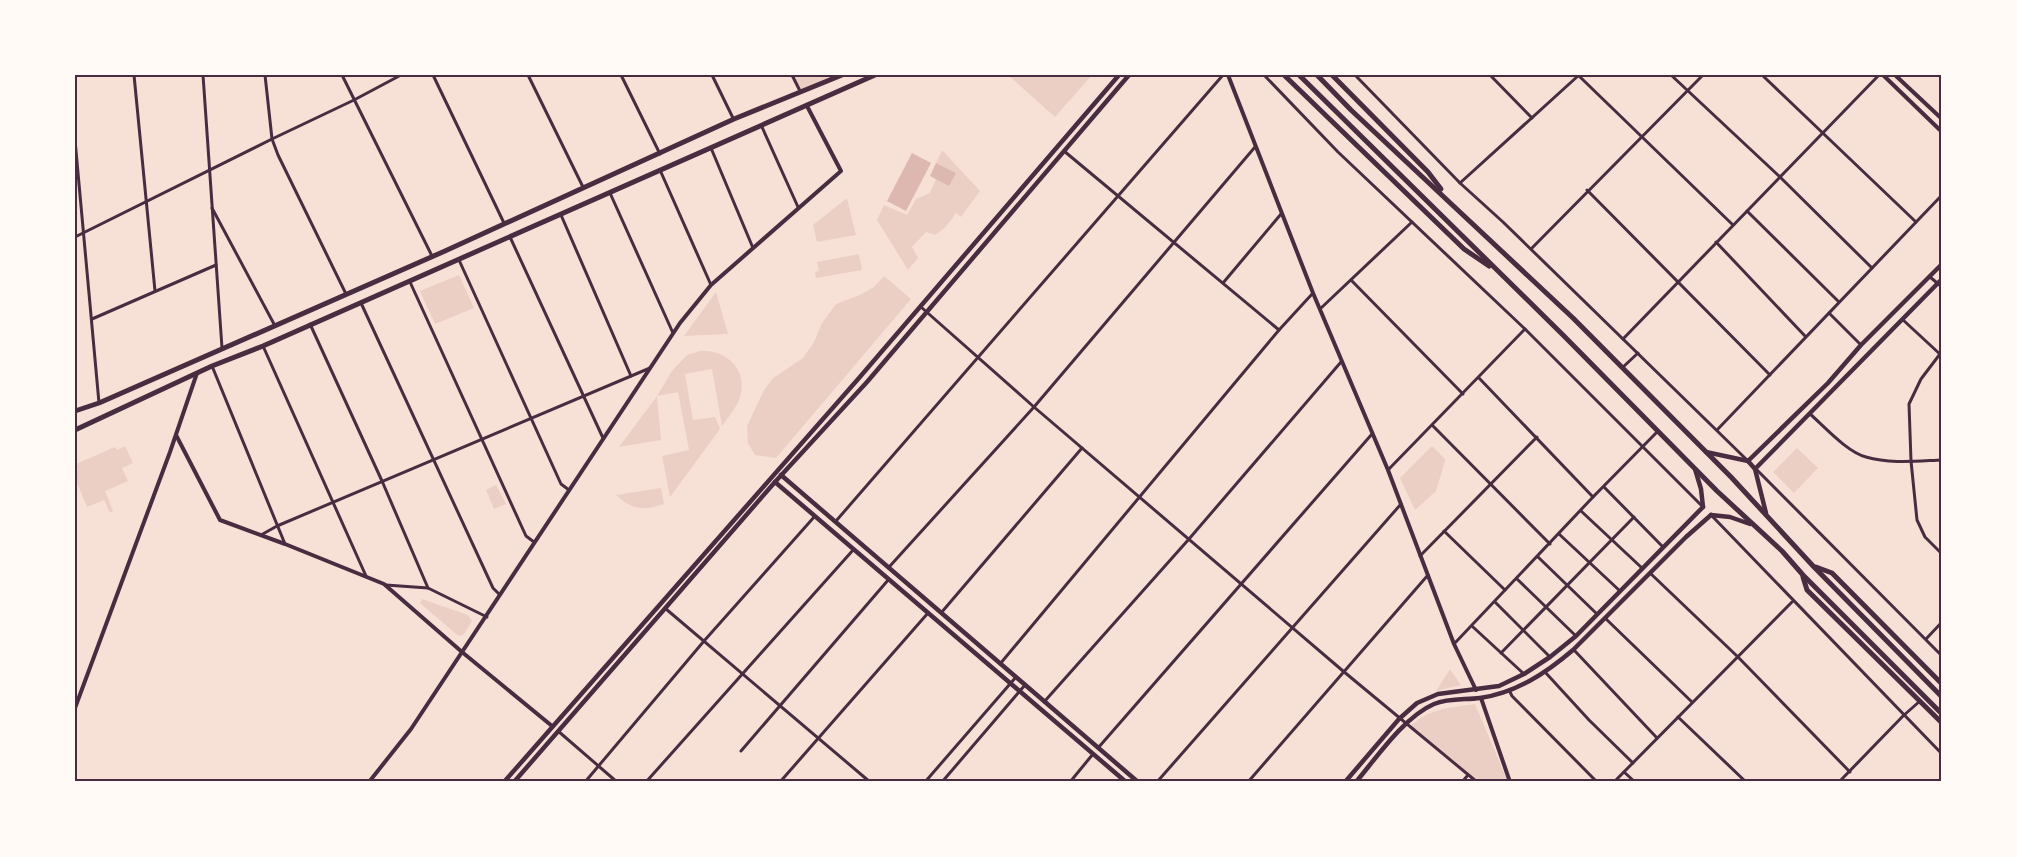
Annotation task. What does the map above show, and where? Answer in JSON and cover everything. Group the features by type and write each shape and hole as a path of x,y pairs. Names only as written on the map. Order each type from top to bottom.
{"main road":[{"path":"75,411 99,403 734,120 842,75"},
{"path":"75,430 212,366 263,346 874,75"},
{"path":"504,782 921,307 1119,75"},
{"path":"514,782 775,482 867,382 1129,75"},
{"path":"1284,75 1464,249 1501,274"},
{"path":"1299,75 1750,524 1782,551 1803,575 1942,714"},
{"path":"1317,75 1351,110 1573,318 1766,513 1814,567 1942,697"},
{"path":"1332,75 1428,172 1450,201"},
{"path":"1748,461 1828,383 1942,264"},
{"path":"1755,469 1902,319 1940,285 1942,279"},
{"path":"1704,451 1748,461 1755,469 1766,513"},
{"path":"1694,468 1701,489 1703,507 1712,515 1730,517 1750,524"},
{"path":"777,471 1138,782"},
{"path":"771,478 1126,782"},
{"path":"1345,782 1399,718 1417,702 1448,693 1499,686 1524,674 1550,657 1576,636 1703,507"},
{"path":"1356,782 1406,725 1423,711 1443,701 1481,698 1510,692 1545,672 1573,650 1686,537 1712,515"},
{"path":"840,537 846,530"},
{"path":"1679,531 1686,537"},
{"path":"1814,567 1832,573 1942,684"},
{"path":"1803,575 1807,590 1942,723"},
{"path":"914,601 920,595"},
{"path":"1109,768 1114,762"}],"street":[{"path":"134,75 155,291"},
{"path":"203,75 222,348"},
{"path":"265,75 272,139 346,294"},
{"path":"342,75 432,256"},
{"path":"75,237 401,75"},
{"path":"433,75 504,223"},
{"path":"528,75 583,187"},
{"path":"621,75 660,154"},
{"path":"712,75 734,120"},
{"path":"792,75 801,93"},
{"path":"836,521 1223,75"},
{"path":"1227,75 1312,293 1388,470 1454,644 1476,690"},
{"path":"1264,75 1338,152 1525,328 1703,507"},
{"path":"1355,75 1460,183 1748,461"},
{"path":"1490,75 1532,118"},
{"path":"1460,183 1579,75 1733,225"},
{"path":"1671,75 1780,177 1872,268"},
{"path":"1530,249 1703,75"},
{"path":"1762,75 1916,222"},
{"path":"1623,339 1881,75 1942,132"},
{"path":"1895,75 1942,120"},
{"path":"369,782 411,729 487,617 673,333 711,285 841,171 807,106"},
{"path":"761,126 798,207"},
{"path":"75,140 99,403"},
{"path":"890,566 1034,407 1255,147"},
{"path":"711,148 753,248"},
{"path":"1064,151 1279,330"},
{"path":"660,170 711,285"},
{"path":"1587,190 1770,375"},
{"path":"609,192 673,333"},
{"path":"1717,430 1942,195"},
{"path":"212,206 274,324"},
{"path":"1747,211 1839,302"},
{"path":"561,213 631,376"},
{"path":"1223,283 1281,214"},
{"path":"1320,310 1412,222"},
{"path":"510,236 603,438"},
{"path":"1716,242 1805,336"},
{"path":"459,259 561,484 569,490"},
{"path":"92,319 216,265"},
{"path":"1930,277 1940,285"},
{"path":"409,280 526,536 534,542"},
{"path":"1351,280 1462,394"},
{"path":"1000,664 1312,293"},
{"path":"360,302 493,588 501,596"},
{"path":"921,307 1034,407 1406,725 1477,782"},
{"path":"1829,313 1862,345"},
{"path":"1902,319 1941,355 1921,379 1909,404 1911,461 1917,520 1925,537 1942,554"},
{"path":"310,324 428,588"},
{"path":"1388,470 1525,328"},
{"path":"263,346 366,576"},
{"path":"1622,368 1638,353"},
{"path":"1044,702 1189,539 1341,362"},
{"path":"212,366 285,544"},
{"path":"261,535 432,459 650,368"},
{"path":"75,708 197,373"},
{"path":"1479,378 1593,497"},
{"path":"1810,414 1849,448 1864,457 1887,461 1942,460"},
{"path":"1432,425 1550,544"},
{"path":"1454,644 1473,627 1593,497 1658,431"},
{"path":"1098,748 1372,434"},
{"path":"176,435 220,520 384,584 552,726"},
{"path":"1420,556 1537,437"},
{"path":"941,613 1082,448"},
{"path":"1755,469 1942,656"},
{"path":"1604,487 1663,547"},
{"path":"1157,782 1401,504"},
{"path":"1581,511 1642,568"},
{"path":"1712,515 1942,754"},
{"path":"585,782 704,640 815,516"},
{"path":"1501,653 1634,517"},
{"path":"1444,531 1506,591"},
{"path":"1559,534 1620,591"},
{"path":"646,782 854,549"},
{"path":"1538,557 1597,614"},
{"path":"1650,573 1738,657 1850,772"},
{"path":"1248,782 1428,574"},
{"path":"741,751 889,579"},
{"path":"1517,579 1576,636"},
{"path":"384,584 428,588 487,617"},
{"path":"1614,782 1793,601"},
{"path":"1495,602 1550,657"},
{"path":"665,608 870,782"},
{"path":"780,782 928,613"},
{"path":"1605,618 1692,702"},
{"path":"1926,639 1942,622"},
{"path":"1473,627 1524,674"},
{"path":"1573,650 1657,738"},
{"path":"1545,672 1633,763"},
{"path":"925,782 1016,677"},
{"path":"942,782 1025,685"},
{"path":"1510,692 1597,782"},
{"path":"1481,698 1510,782"},
{"path":"1839,782 1920,701"},
{"path":"1678,717 1746,782"},
{"path":"558,731 617,782"},
{"path":"1070,782 1093,754"},
{"path":"1624,772 1635,782"},
{"path":"1462,782 1468,775"}],"shaded area":[{"path":"792,75 842,75 801,93"},
{"path":"1010,75 1092,75 1055,117"},
{"path":"942,150 980,191 961,217 956,213 942,230 935,235 926,232 912,247 918,258 908,270 877,220 884,205 907,215 916,199 930,193 936,179 949,185 955,173 936,163"},
{"path":"912,153 931,163 906,211 887,201"},
{"path":"936,163 956,173 949,186 930,176"},
{"path":"847,198 856,235 817,242 813,225"},
{"path":"859,254 862,270 816,278 815,272 819,271 817,262"},
{"path":"459,275 474,308 435,324 420,291"},
{"path":"884,276 911,299 776,458 755,455 748,443 747,426 764,390 773,378 803,358 814,342 822,323 836,304 874,287"},
{"path":"716,292 728,334 684,336"},
{"path":"700,351 717,353 732,362 737,368 742,385 740,398 722,426 712,369 685,374 693,420 715,417 720,429 670,497 662,456 689,450 678,392 657,396 672,371 687,355"},
{"path":"657,396 661,440 619,447"},
{"path":"125,446 133,463 122,468 128,481 105,491 113,511 110,513 104,500 87,507 75,478 75,471 78,470 76,464 115,447 117,450"},
{"path":"1432,446 1445,461 1436,491 1415,510 1400,478"},
{"path":"1797,448 1818,468 1794,493 1773,472"},
{"path":"496,485 506,504 494,509 486,490"},
{"path":"661,488 664,504 650,508 638,508 627,504 616,495"},
{"path":"422,599 468,615 472,621 464,634 460,636 456,634 420,603"},
{"path":"1450,669 1461,685 1436,691"},
{"path":"1475,704 1508,782 1477,782 1409,728 1423,716 1431,713"}]}
